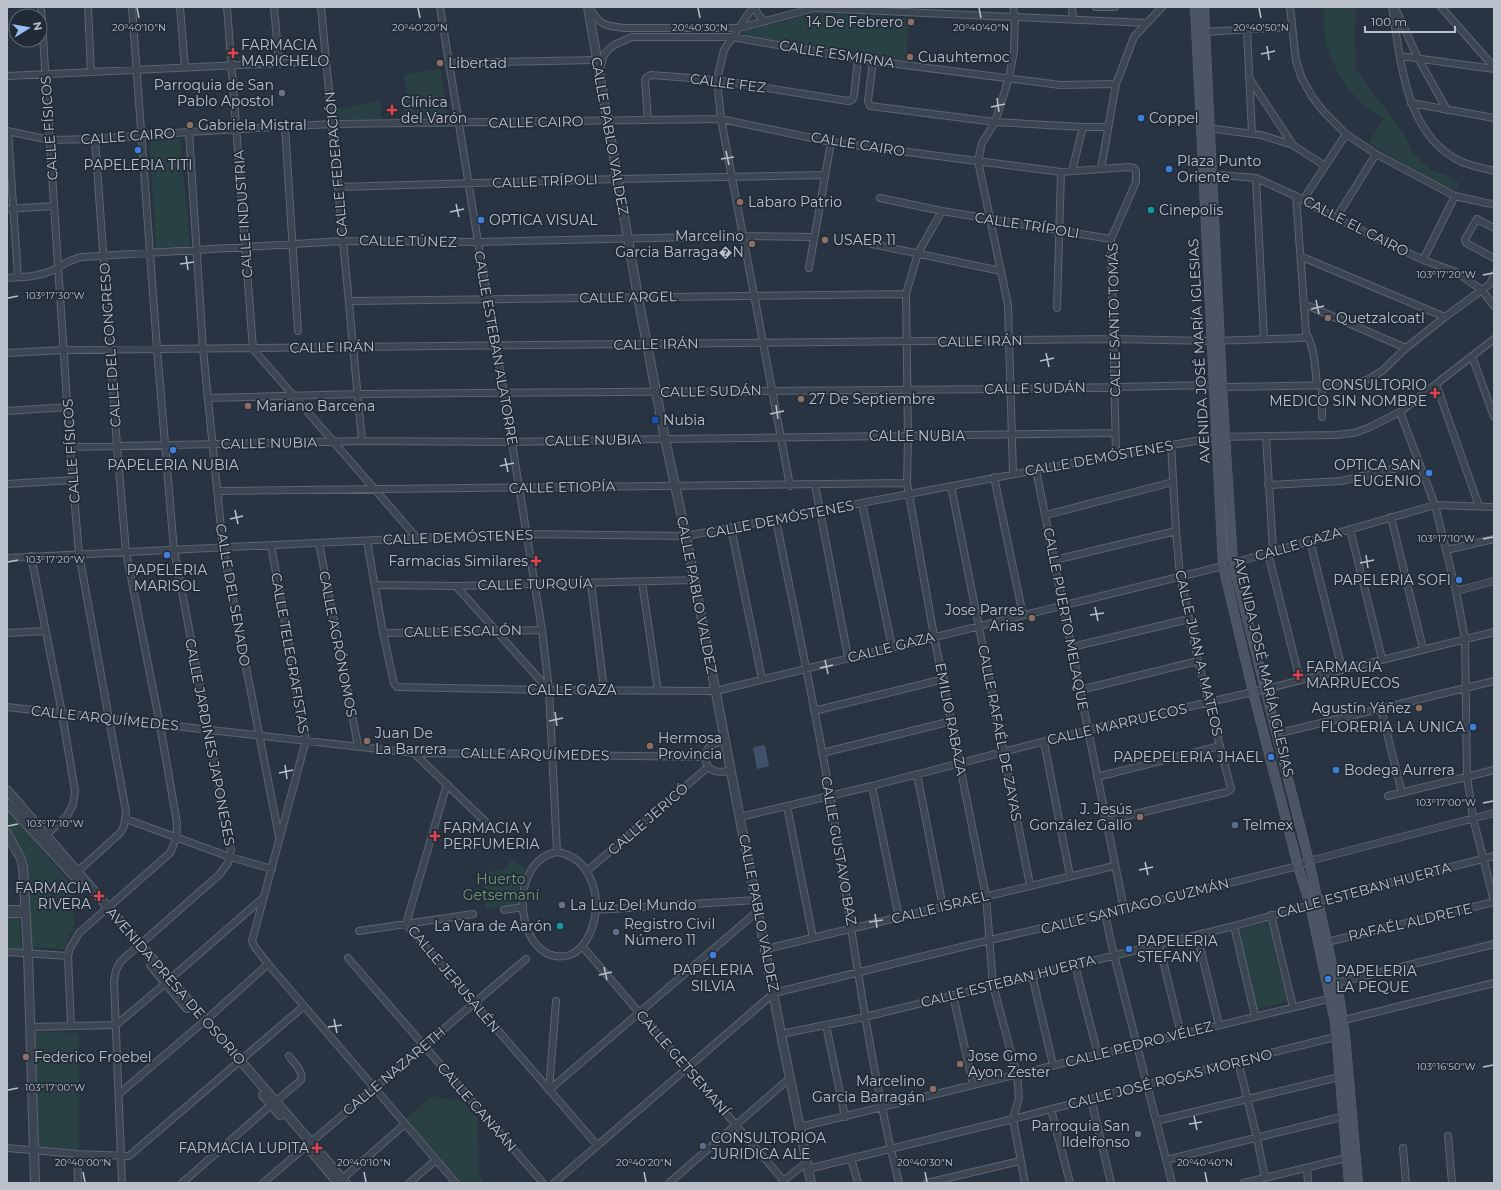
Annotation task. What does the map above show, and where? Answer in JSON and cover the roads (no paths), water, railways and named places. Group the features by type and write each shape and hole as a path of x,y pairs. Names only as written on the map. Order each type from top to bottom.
{"main road":[{"name":"AVENIDA JOSÉ MARÍA IGLESIAS","path":"1195,7 1201,32"},
{"name":"AVENIDA JOSÉ MARÍA IGLESIAS","path":"1204,7 1201,32 1218,386 1233,564 1309,861 1314,903 1339,1021 1352,1114 1358,1183"},
{"name":"AVENIDA JOSÉ MARÍA IGLESIAS","path":"1222,436 1223,566 1253,692 1298,866 1314,903 1327,942 1336,983 1335,997"},
{"name":"AVENIDA JOSÉ MARÍA IGLESIAS","path":"1340,1036 1339,1077 1349,1183"}],"street":[{"name":"CALLE FÍSICOS","path":"41,7 70,447 79,554 126,804 126,819"},
{"path":"88,7 92,72"},
{"name":"CALLE JARDINES JAPONESES","path":"122,1183 114,982 116,970 120,960 219,875 228,863 230,857 230,838 174,550 156,349 132,7"},
{"path":"180,7 185,68"},
{"name":"CALLE INDUSTRIA","path":"227,7 252,349"},
{"path":"274,7 279,63"},
{"name":"CALLE FEDERACIÓN","path":"321,7 362,441"},
{"name":"CALLE ESTEBAN ALATORRE","path":"440,7 542,630 549,690 557,852"},
{"path":"588,7 597,20 606,25 624,28 739,28 815,8 870,8 1147,23"},
{"name":"CALLE PABLO VALDEZ","path":"588,7 598,72 656,392 686,536 811,1183"},
{"path":"766,21 760,17 754,7 724,50 718,80 721,119 731,177 790,486"},
{"path":"1013,7 1015,17 1014,51 1009,78 995,122 982,143 978,161 1008,305 1013,474"},
{"path":"1072,7 1073,20"},
{"path":"1096,7 1115,7"},
{"path":"1101,169 1116,84 1134,37 1162,7"},
{"path":"1290,7 1291,27 1296,61 1305,85 1324,112 1346,134 1376,154 1455,196 1486,204 1494,204"},
{"path":"1393,7 1400,56 1411,103 1425,130 1448,154 1475,167 1494,171"},
{"path":"1393,7 1446,110"},
{"path":"1441,7 1494,68"},
{"path":"1201,32 1291,27"},
{"path":"1247,29 1252,134"},
{"name":"CALLE ESMIRNA","path":"598,72 604,55 614,45 632,38 732,37 858,59 1060,85 1116,84"},
{"path":"1400,56 1494,68"},
{"name":"CALLE FEZ","path":"648,120 645,80 649,76 718,80 848,101 852,100 858,59"},
{"path":"448,62 597,60"},
{"path":"7,76 326,61"},
{"path":"873,61 868,101 869,105 872,106 995,122 1108,127"},
{"path":"1249,78 1294,146"},
{"path":"1411,103 1494,118"},
{"name":"CALLE CAIRO","path":"8,131 50,140 95,139 332,124 721,119 831,142 1061,172 1129,167 1134,168"},
{"path":"285,127 298,331"},
{"path":"1072,171 1083,127"},
{"path":"1206,128 1261,135 1294,146 1325,166"},
{"path":"8,131 10,209 18,277"},
{"name":"CALLE DEL SENADO","path":"189,132 203,349 223,548 280,840"},
{"path":"1304,200 1346,134"},
{"name":"CALLE DEL CONGRESO","path":"95,139 126,552 160,725 177,823 177,837"},
{"path":"809,268 831,142"},
{"path":"1336,218 1376,154"},
{"name":"CALLE SANTO TOMÁS","path":"1116,454 1112,239 1136,182 1134,168"},
{"path":"1056,308 1061,172"},
{"name":"CALLE EL CAIRO","path":"1208,174 1256,178 1296,196 1336,218 1423,260 1456,272 1482,290 1494,306"},
{"name":"CALLE TRÍPOLI","path":"338,187 825,175"},
{"path":"1256,178 1264,339"},
{"path":"1296,196 1302,257 1306,335 1311,341 1319,385 1322,417"},
{"path":"1423,260 1455,196"},
{"name":"CALLE TRÍPOLI","path":"880,198 942,211 1059,229 1112,239"},
{"path":"10,209 54,206"},
{"name":"EMILIO RABAZA","path":"942,211 918,254 906,294 908,389 907,484 934,636 986,896 993,985 1016,1075 1019,1098 1013,1119 1025,1183"},
{"path":"1494,228 1477,219 1464,239 1466,243 1494,258"},
{"name":"CALLE TÚNEZ","path":"7,278 43,274 76,258 343,241 478,242 742,236 814,237"},
{"path":"872,244 1001,271"},
{"path":"1302,257 1445,317"},
{"name":"CALLE SUDÁN","path":"208,398 358,394 1010,389 1114,386 1348,384 1368,379 1382,370 1406,348 1490,284 1494,275"},
{"name":"CALLE ARGEL","path":"349,301 906,294"},
{"path":"1304,304 1406,348"},
{"name":"CALLE IRÁN","path":"7,353 64,350 156,349 1113,339 1216,340 1301,338 1306,335"},
{"name":"CALLE DEMÓSTENES","path":"7,558 527,534 686,536 1116,454 1222,436 1334,435 1354,433 1368,428 1400,412 1494,338"},
{"path":"252,349 335,442 417,538"},
{"path":"1472,356 1494,417"},
{"path":"1436,384 1479,506"},
{"path":"7,411 68,407"},
{"path":"1400,412 1435,505 1456,591 1465,639 1467,777 1473,818 1482,860 1494,902"},
{"name":"CALLE NUBIA","path":"70,447 362,441 512,442 1011,436 1115,433"},
{"path":"1266,436 1270,552 1300,680"},
{"name":"CALLE JUAN A. MATEOS","path":"1106,820 1227,792 1231,789 1198,661 1180,576 1171,444"},
{"path":"1268,485 1341,481 1419,463"},
{"name":"CALLE PUERTO MELAQUE","path":"1036,470 1064,605 1114,866 1124,909"},
{"path":"994,477 1023,615"},
{"path":"7,484 73,480"},
{"path":"1046,515 1173,482"},
{"name":"CALLE ETIOPÍA","path":"217,491 907,484"},
{"path":"815,485 848,657"},
{"name":"CALLE RAFAÉL DE ZAYAS","path":"951,486 1030,885"},
{"path":"862,503 892,646"},
{"name":"CALLE GAZA","path":"383,633 394,683 395,686 398,687 716,691 892,646 1233,564 1435,505 1494,507"},
{"path":"1391,517 1423,649"},
{"name":"CALLE GUSTAVO BAZ","path":"776,520 830,796 865,1017 882,1107 899,1183"},
{"path":"731,528 762,679"},
{"path":"1350,529 1382,659"},
{"path":"1055,560 1176,531"},
{"path":"1446,550 1494,538"},
{"path":"367,541 383,633"},
{"path":"1310,541 1342,669"},
{"name":"CALLE AGRÓNOMOS","path":"319,543 358,746"},
{"name":"CALLE TELEGRAFISTAS","path":"271,545 306,740 280,840 252,936 252,941 254,946 268,964 456,1183"},
{"path":"31,556 62,713 75,791 74,799 67,816 43,837"},
{"name":"CALLE TURQUÍA","path":"375,585 456,586 694,580"},
{"path":"1456,591 1494,581"},
{"path":"591,582 604,690"},
{"path":"642,582 658,691"},
{"path":"456,586 549,690"},
{"path":"1072,647 1189,619"},
{"name":"CALLE ESCALÓN","path":"383,633 542,630"},
{"path":"7,633 45,631"},
{"name":"CALLE MARRUECOS","path":"740,816 872,786 1088,730 1253,692 1264,688 1494,632"},
{"path":"1080,690 1198,661"},
{"path":"814,710 944,680"},
{"path":"1276,734 1494,682"},
{"name":"CALLE ARQUÍMEDES","path":"7,707 414,753 705,757"},
{"path":"1381,709 1402,793"},
{"path":"822,753 952,721"},
{"path":"725,740 708,748 705,757 708,766 717,772 731,771"},
{"path":"1044,742 1070,876"},
{"path":"1097,777 1220,746"},
{"path":"414,753 492,828"},
{"name":"CALLE JERICÓ","path":"587,871 708,766"},
{"path":"1388,796 1494,770"},
{"path":"917,774 943,907"},
{"name":"CALLE JERUSALÉN","path":"447,784 406,924 597,1145"},
{"path":"872,786 899,918"},
{"name":"AVENIDA PRESA DE OSORIO","path":"7,790 43,837 340,1182"},
{"name":"AVENIDA PRESA DE OSORIO","path":"7,803 77,872 106,909"},
{"path":"787,806 813,938"},
{"name":"CALLE SANTIAGO GUZMÁN","path":"774,993 1298,866 1309,861 1494,813"},
{"path":"77,872 113,841 120,833 126,819 230,857 272,869"},
{"path":"7,833 21,859 23,867 28,954 35,1183"},
{"path":"71,1026 68,956 70,948 80,933 170,853 177,837"},
{"path":"557,852 570,856 587,871 594,889 595,910 593,926 587,940 572,954 565,956 554,956 542,950 530,935 524,918 524,891 532,866 542,857 557,852"},
{"name":"CALLE ESTEBAN HUERTA","path":"781,1034 865,1017 1234,926 1271,914 1494,856"},
{"name":"CALLE ISRAEL","path":"766,949 1114,866"},
{"path":"30,1027 116,1025 264,897"},
{"path":"595,910 757,900"},
{"name":"RAFAÉL ALDRETE","path":"1327,942 1494,902"},
{"path":"504,910 523,907"},
{"path":"7,909 26,912"},
{"path":"549,1090 758,910"},
{"path":"7,914 26,912"},
{"path":"358,931 474,914"},
{"path":"1105,914 1172,1183"},
{"path":"1271,914 1293,1007"},
{"path":"1234,926 1256,1016"},
{"path":"1197,935 1219,1025"},
{"path":"1159,944 1181,1034"},
{"path":"1336,983 1494,944"},
{"name":"CALLE GETSEMANÍ","path":"582,946 736,1125 782,1182"},
{"path":"7,952 68,956"},
{"name":"CALLE CANAÁN","path":"348,958 543,1183"},
{"name":"CALLE NAZARETH","path":"263,1183 526,959"},
{"path":"119,1094 268,964"},
{"path":"1075,965 1098,1055"},
{"path":"1032,976 1053,1065"},
{"path":"1339,1021 1494,983"},
{"path":"554,1183 774,993"},
{"path":"953,995 973,1085"},
{"name":"CALLE PEDRO VÉLEZ","path":"800,1127 1335,997"},
{"path":"549,1090 556,1001"},
{"path":"7,1148 77,1154 129,1156 304,1006"},
{"path":"826,1025 845,1117"},
{"name":"CALLE JOSÉ ROSAS MORENO","path":"808,1165 852,1158 1013,1119 1340,1036"},
{"path":"182,1183 301,1080 302,1073 289,1056"},
{"path":"1238,1061 1265,1178"},
{"path":"1156,1121 1339,1077"},
{"path":"669,1183 790,1078"},
{"path":"1091,1099 1111,1183"},
{"path":"1051,1109 1070,1183"},
{"path":"1166,1160 1352,1114"},
{"path":"340,1182 405,1124"},
{"path":"1448,1136 1452,1183"},
{"path":"1403,1148 1406,1183"},
{"path":"77,1154 78,1183"},
{"path":"1244,1183 1356,1156"},
{"path":"852,1158 858,1183"},
{"path":"410,1183 436,1160"},
{"path":"926,1183 1020,1161"},
{"path":"782,1182 808,1165"},
{"path":"1307,1168 1308,1183"}],"water":[{"path":"765,745 769,766 757,769 753,747"}],"place":[{"name":"14 De Febrero","path":"911,22"},
{"name":"FARMACIA MARICHELO","path":"233,53"},
{"name":"Cuauhtemoc","path":"910,57"},
{"name":"Libertad","path":"440,63"},
{"name":"Parroquia de San Pablo Apostol","path":"282,93"},
{"name":"Clínica del Varón","path":"392,110"},
{"name":"Coppel","path":"1141,118"},
{"name":"Gabriela Mistral","path":"190,125"},
{"name":"PAPELERIA TITI","path":"138,150"},
{"name":"Plaza Punto Oriente","path":"1169,169"},
{"name":"Labaro Patrio","path":"740,202"},
{"name":"Cinepolis","path":"1151,210"},
{"name":"OPTICA VISUAL","path":"481,220"},
{"name":"USAER 11","path":"825,240"},
{"name":"Marcelino Garcia Barraga�N","path":"752,244"},
{"name":"Quetzalcoatl","path":"1328,318"},
{"name":"CONSULTORIO MEDICO SIN NOMBRE","path":"1435,393"},
{"name":"27 De Septiembre","path":"801,399"},
{"name":"Mariano Barcena","path":"248,406"},
{"name":"Nubia","path":"655,420"},
{"name":"PAPELERIA NUBIA","path":"173,450"},
{"name":"OPTICA SAN EUGENIO","path":"1429,473"},
{"name":"PAPELERIA MARISOL","path":"167,555"},
{"name":"Farmacias Similares","path":"536,561"},
{"name":"PAPELERIA SOFI","path":"1459,580"},
{"name":"Jose Parres Arias","path":"1032,618"},
{"name":"FARMACIA MARRUECOS","path":"1298,675"},
{"name":"Agustín Yáñez","path":"1419,708"},
{"name":"FLORERIA LA UNICA","path":"1473,727"},
{"name":"Juan De La Barrera","path":"367,741"},
{"name":"Hermosa Provincia","path":"650,746"},
{"name":"PAPEPELERIA JHAEL","path":"1271,757"},
{"name":"Bodega Aurrera","path":"1336,770"},
{"name":"J. Jesús González Gallo","path":"1140,817"},
{"name":"Telmex","path":"1235,825"},
{"name":"FARMACIA Y PERFUMERIA","path":"435,836"},
{"name":"FARMACIA RIVERA","path":"99,896"},
{"name":"La Luz Del Mundo","path":"562,905"},
{"name":"La Vara de Aarón","path":"560,926"},
{"name":"Registro Civil Número 11","path":"616,932"},
{"name":"PAPELERIA STEFANY","path":"1129,949"},
{"name":"PAPELERIA SILVIA","path":"713,955"},
{"name":"PAPELERIA LA PEQUE","path":"1328,979"},
{"name":"Federico Froebel","path":"26,1057"},
{"name":"Jose Gmo Ayon Zester","path":"960,1064"},
{"name":"Marcelino Garcia Barragán","path":"933,1089"},
{"name":"Parroquia San Ildelfonso","path":"1138,1134"},
{"name":"CONSULTORIOA JURIDICA ALE","path":"703,1146"},
{"name":"FARMACIA LUPITA","path":"317,1148"}],"park label":[{"name":"Huerto Getsemaní","path":"501,888"}]}
